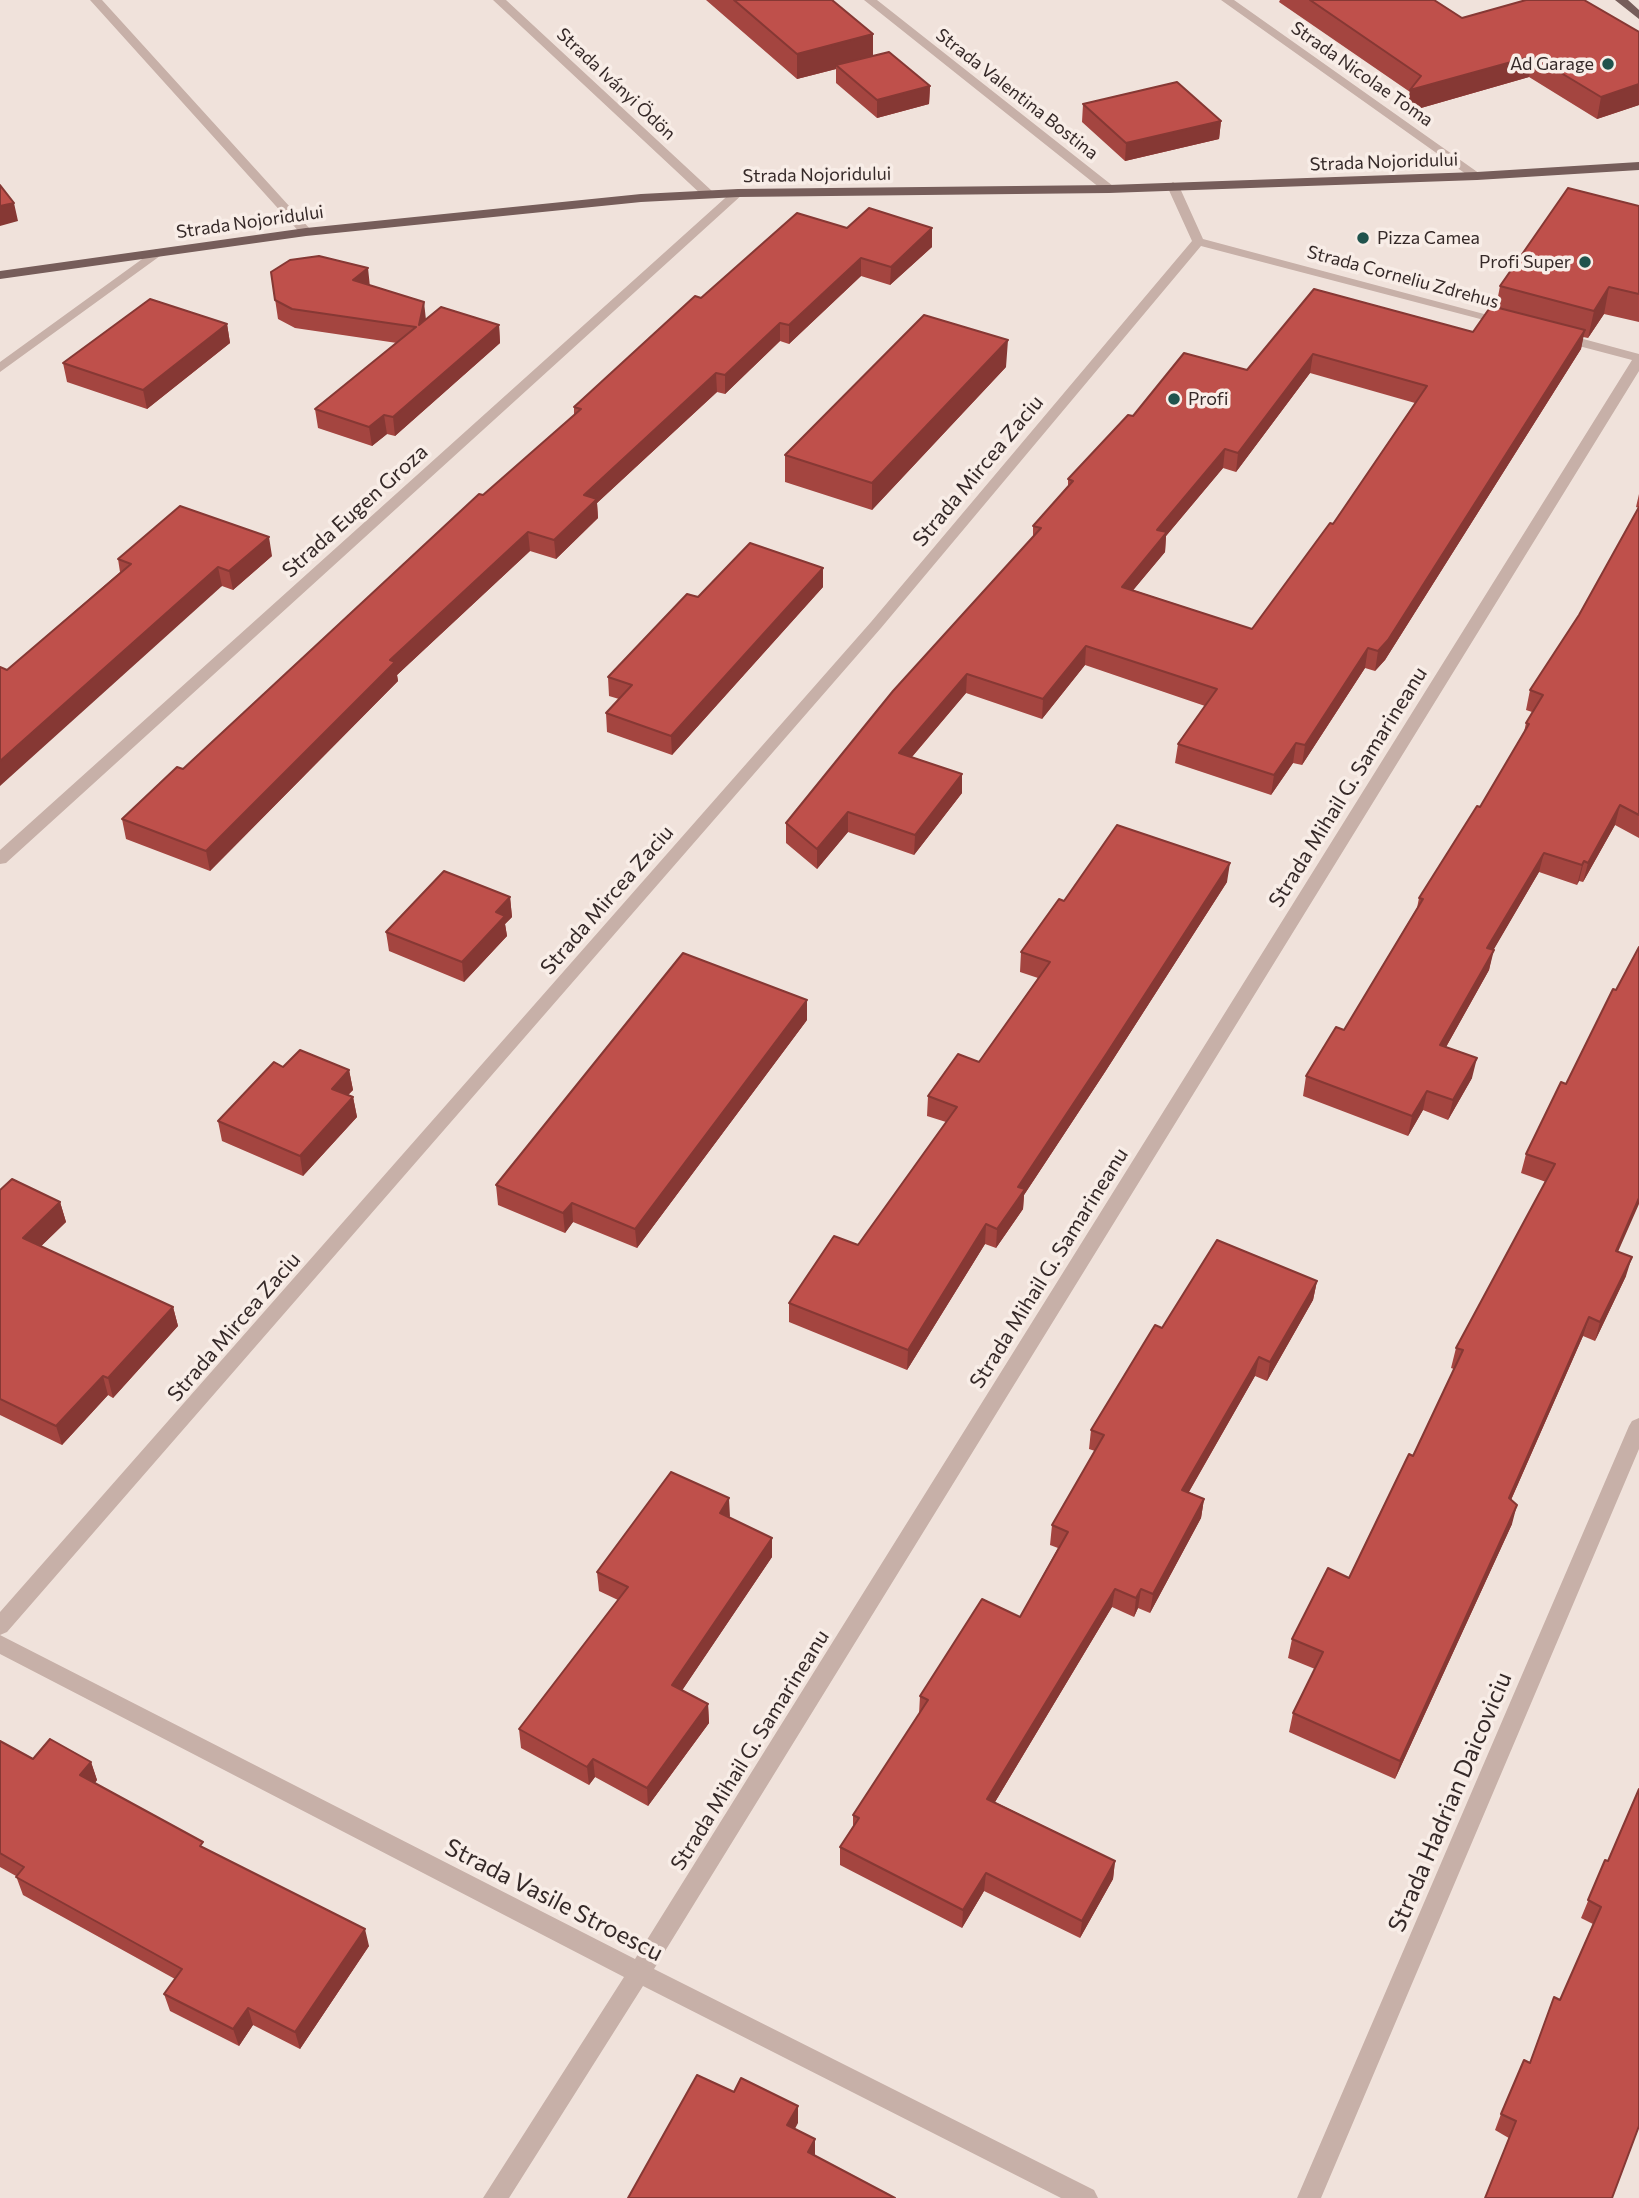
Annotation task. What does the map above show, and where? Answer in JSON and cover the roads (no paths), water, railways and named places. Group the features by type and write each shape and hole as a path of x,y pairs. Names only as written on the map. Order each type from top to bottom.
{"main road":[{"path":"1622,0 1639,5"},
{"path":"1622,0 1639,16"},
{"name":"Strada Nojoridului","path":"0,275 306,232 708,194 1109,189 1477,176 1639,166"}],"street":[{"path":"96,0 306,232"},
{"name":"Strada Iványi Ödön","path":"499,0 708,194"},
{"name":"Strada Valentina Bostina","path":"870,0 1109,189"},
{"name":"Strada Nicolae Toma","path":"1227,0 1477,176"},
{"path":"1173,186 1198,241"},
{"name":"Strada Eugen Groza","path":"0,859 738,193"},
{"name":"Strada Corneliu Zdrehus","path":"1198,241 1517,325"},
{"name":"Strada Mircea Zaciu","path":"0,1626 876,625 1198,241"},
{"path":"0,368 156,253"},
{"path":"1542,332 1639,359"},
{"name":"Strada Mihail G. Samarineanu","path":"495,2198 639,1973 1639,359"},
{"name":"Strada Hadrian Daicoviciu","path":"1309,2198 1639,1426"},
{"name":"Strada Vasile Stroescu","path":"0,1644 639,1973 1086,2198"}],"place":[{"name":"Ad Garage","path":"1608,64"},
{"name":"Pizza Camea","path":"1363,238"},
{"name":"Profi Super","path":"1585,262"},
{"name":"Profi","path":"1174,399"}]}
